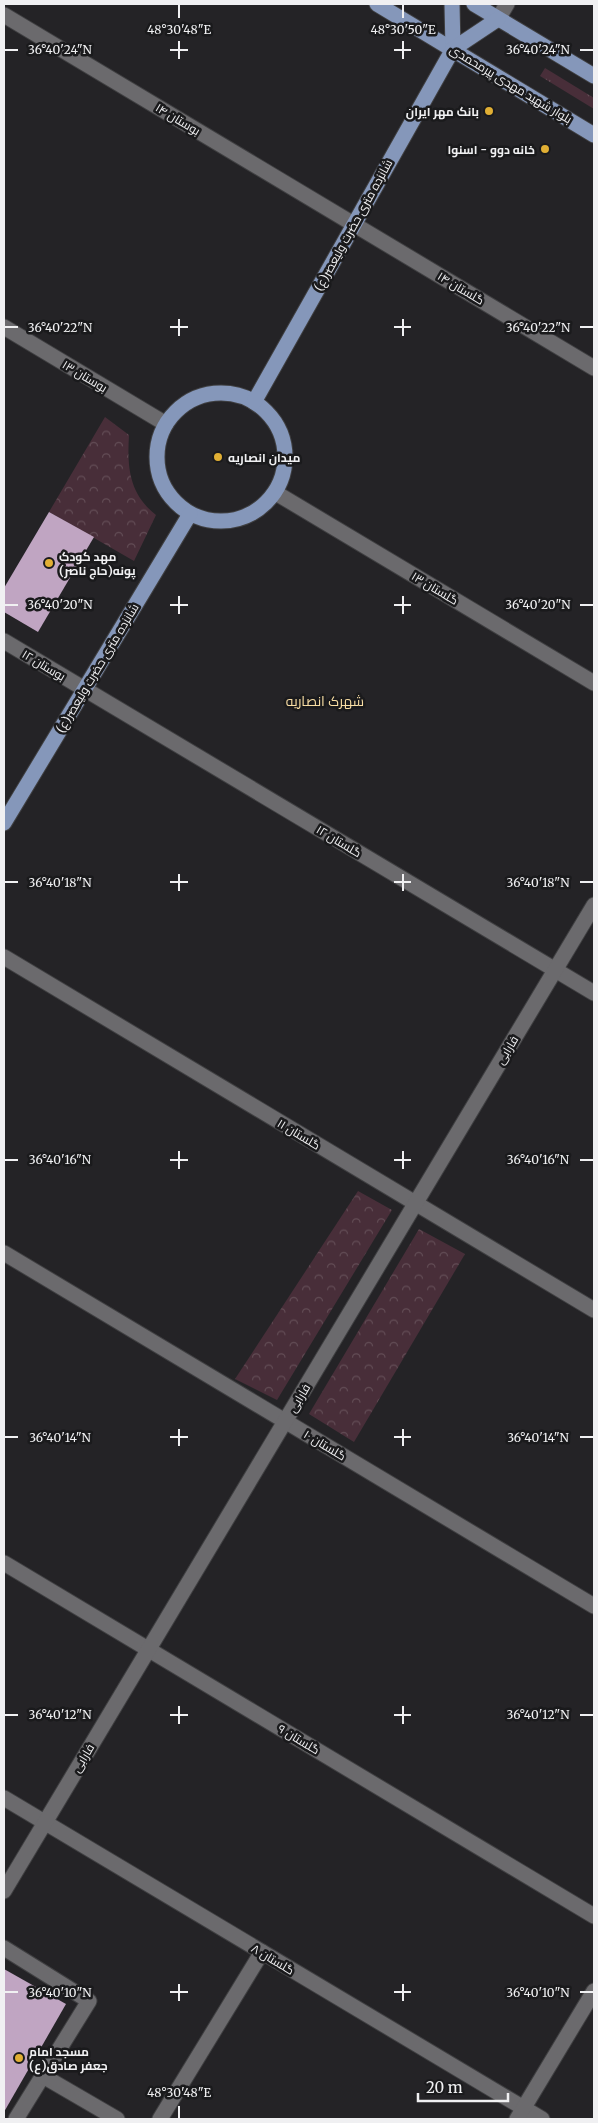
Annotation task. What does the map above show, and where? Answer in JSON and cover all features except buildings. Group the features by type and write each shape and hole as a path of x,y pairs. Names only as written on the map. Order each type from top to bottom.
{"main road":[{"name":"بلوار شهید مهدی پیرمحمدی","path":"377,4 594,135"},
{"path":"452,4 453,49"},
{"path":"474,4 594,76"},
{"path":"453,49 498,19"},
{"name":"شانزده متری حضرت ولیعصر(ع)","path":"254,402 453,49"},
{"path":"222,393 239,395 254,402 268,412 279,426 285,443 286,460 283,477 276,492 265,505 237,520 221,522 205,520 190,514 176,504 166,490 159,474 156,457 159,440 166,424 176,411 190,401 205,395 222,393"},
{"name":"شانزده متری حضرت ولیعصر(ع)","path":"4,823 190,514"}],"street":[{"path":"498,19 507,4"},
{"name":"بوستان ۱۴","path":"4,15 353,224"},
{"name":"گلستان ۱۴","path":"353,224 594,368"},
{"name":"بوستان ۱۳","path":"4,328 166,424"},
{"name":"گلستان ۱۳","path":"276,492 594,683"},
{"name":"بوستان ۱۲","path":"4,641 84,689"},
{"name":"گلستان ۱۲","path":"84,689 594,994"},
{"name":"فارابی","path":"4,1891 594,905"},
{"name":"گلستان ۱۱","path":"4,957 594,1310"},
{"name":"گلستان ۱۰","path":"4,1253 594,1606"},
{"name":"گلستان ۹","path":"4,1563 594,1916"},
{"name":"گلستان ۸","path":"4,1798 262,1952 520,2114 542,2119"},
{"path":"4,1948 89,2000 16,2119"},
{"path":"160,2119 262,1952"},
{"path":"520,2114 594,1991"},
{"path":"43,2076 117,2119"}],"green space":[{"path":"545,68 594,98 594,109 540,76"},
{"path":"105,417 129,435 130,469 135,489 147,507 156,515 134,561 49,512"},
{"path":"358,1191 392,1210 277,1400 235,1379"},
{"path":"419,1229 465,1254 354,1442 309,1414"}],"place":[{"name":"بانک مهر ایران","path":"489,111"},
{"name":"خانه دوو - اسنوا","path":"545,149"},
{"name":"میدان انصاریه","path":"218,457"},
{"name":"مهد کودک پونه(حاج ناصر)","path":"49,563"},
{"name":"مسجد امام جعفر صادق(ع)","path":"19,2058"}],"district":[{"name":"شهرک انصاریه","path":"325,701"}]}
